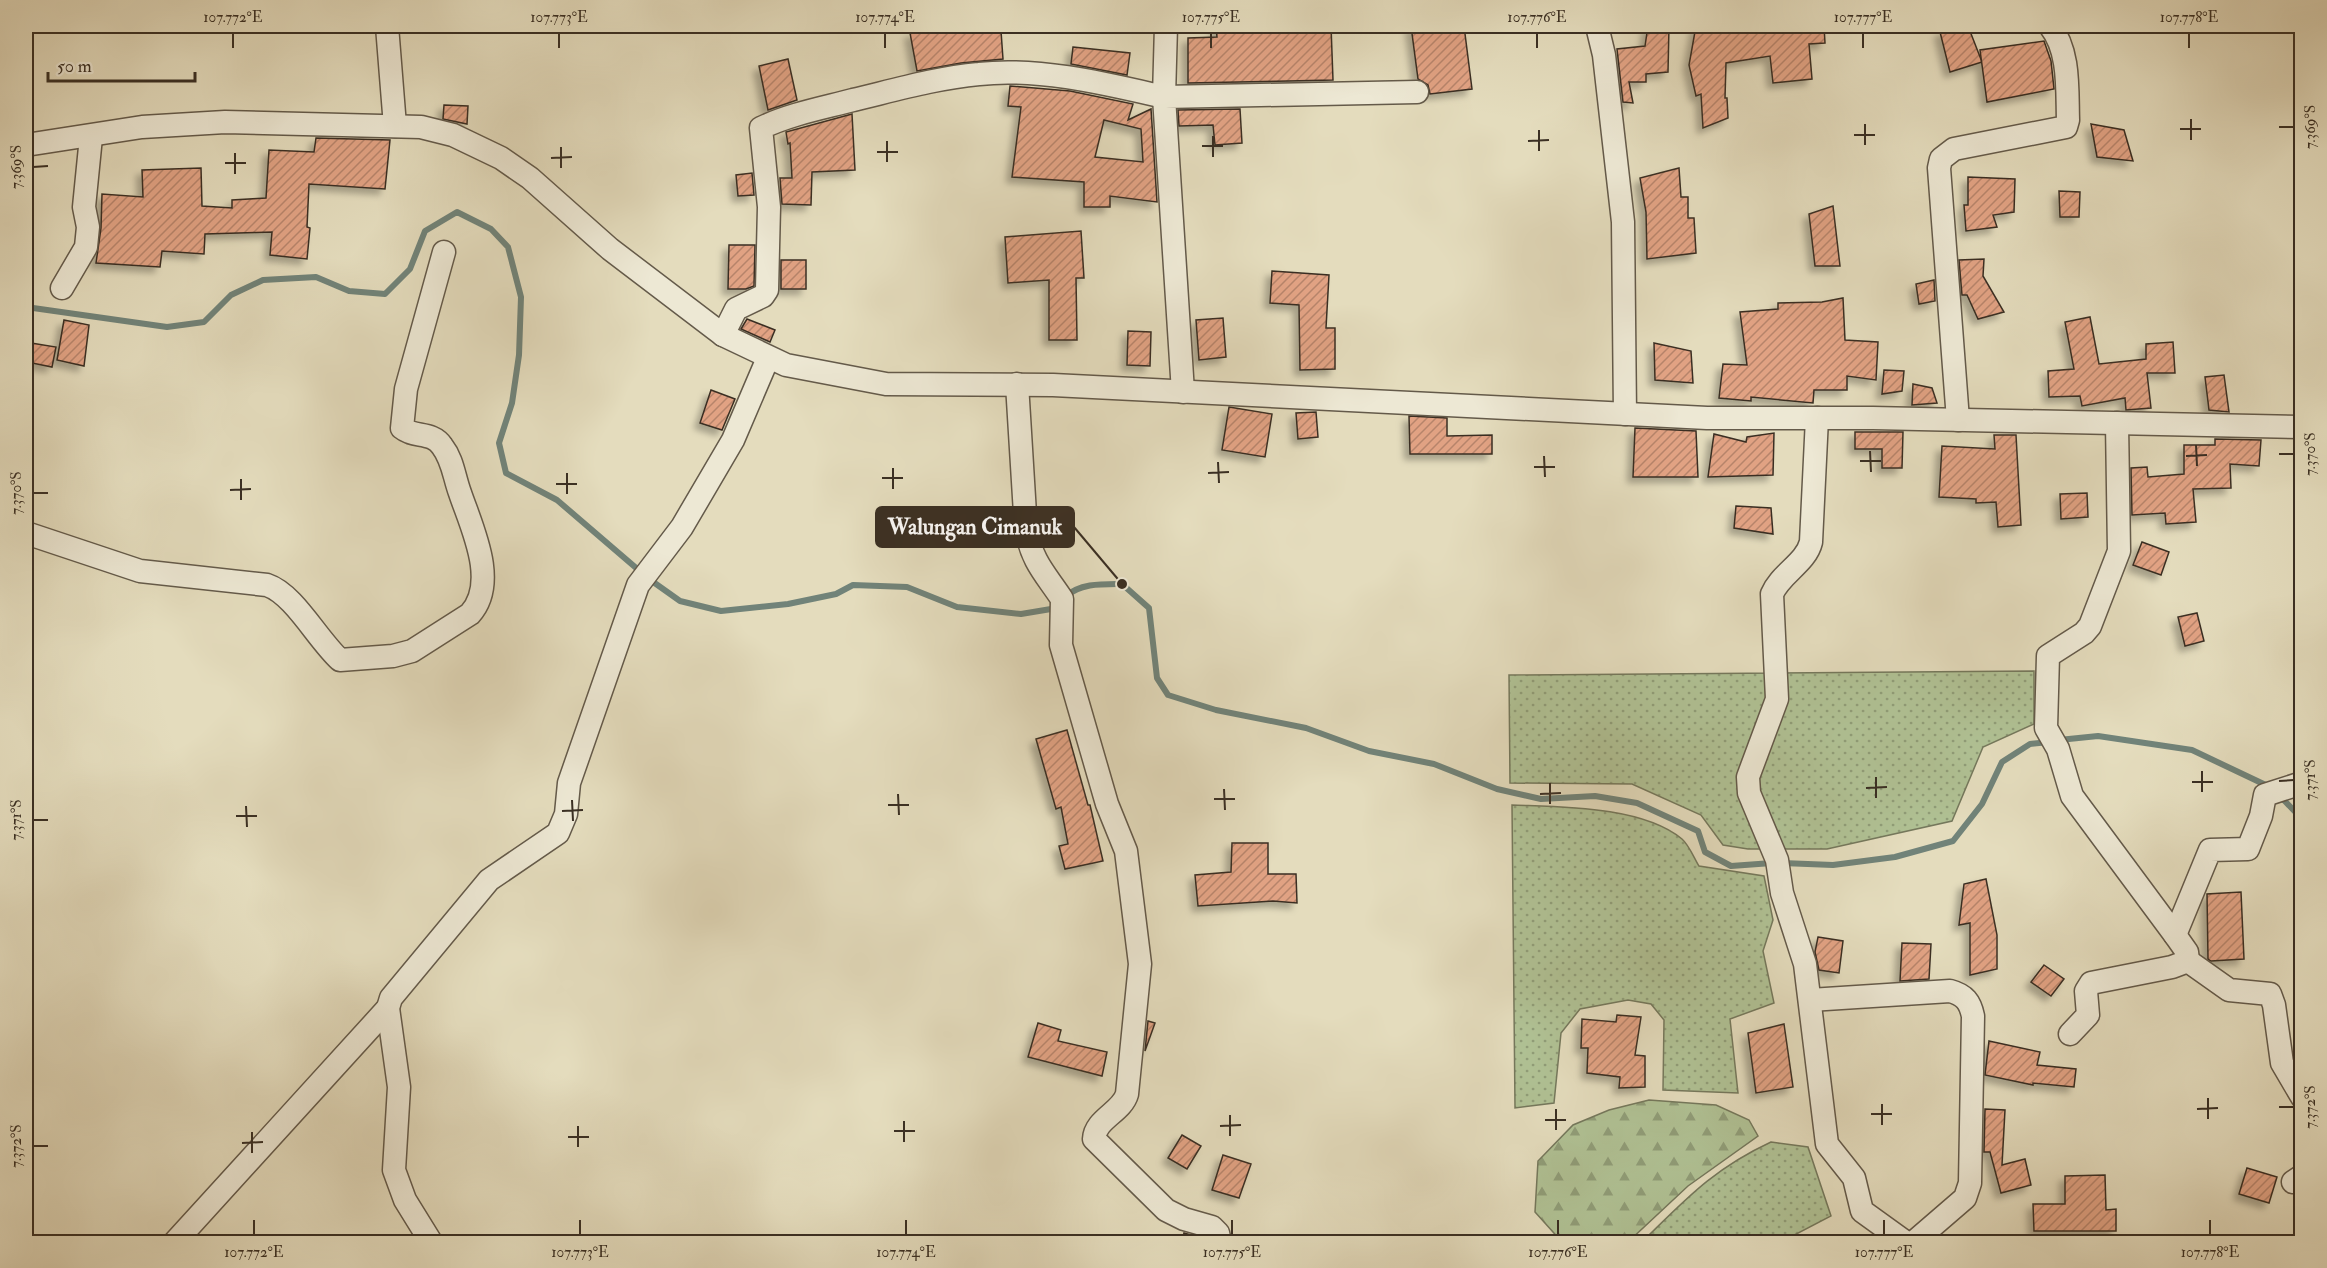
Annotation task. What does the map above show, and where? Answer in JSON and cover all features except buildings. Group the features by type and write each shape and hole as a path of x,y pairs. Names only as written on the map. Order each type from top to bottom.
{"street":[{"path":"387,26 395,126"},
{"path":"1166,26 1164,97 1183,392"},
{"path":"1597,26 1604,55 1623,222 1625,414"},
{"path":"1958,420 1939,168 1941,159 1954,149 2066,127 2068,120 2064,60 2058,35 2050,26"},
{"path":"723,335 739,306 763,296 767,290 769,207 761,128 796,115 927,82 981,73 1007,73 1095,82 1164,97 1417,92"},
{"path":"26,146 142,127 225,122 421,127 453,135 501,158 530,178 610,249 723,335 786,366 886,384 1017,384 1625,414 2301,428"},
{"path":"62,288 86,247 88,227 84,207 91,137"},
{"path":"26,533 140,571 267,585 280,589 340,660 373,658 412,651 470,614 476,607 479,596 482,573 480,548 476,531 459,490 457,476 442,444 434,438 402,428 406,389 444,252"},
{"path":"175,1242 388,1008 395,991 489,880 558,833 566,814 569,783 638,585 651,564 682,527 733,440 768,358"},
{"path":"1017,384 1026,530 1031,553 1046,579 1062,599 1061,645 1107,804 1126,851 1140,964 1127,1094 1124,1102 1096,1128 1094,1139 1166,1210 1184,1219 1212,1227 1219,1238"},
{"path":"1817,418 1811,542 1806,554 1777,582 1772,594 1776,699 1748,777 1749,793 1777,860 1782,892 1805,964 1827,1143 1854,1178 1862,1211 1905,1242"},
{"path":"2117,423 2119,551 2090,626 2084,633 2048,656 2045,723 2056,744 2074,801 2187,952 2181,963"},
{"path":"2175,935 2210,850 2248,849 2261,816 2265,795 2300,784"},
{"path":"2070,1034 2088,1015 2086,991 2088,985 2181,963 2229,990 2270,994 2274,1005 2282,1063 2301,1097"},
{"path":"1810,1000 1950,992 1962,996 1971,1006 1973,1016 1970,1183 1965,1198 1914,1242"},
{"path":"388,1008 399,1088 394,1170 405,1200 431,1242"}],"green space":[{"path":"2034,671 2034,724 1983,747 1952,821 1827,849 1748,849 1723,845 1701,815 1632,784 1510,783 1509,675"},
{"path":"1512,805 1577,808 1624,814 1665,828 1682,839 1699,866 1764,876 1773,920 1763,951 1774,1003 1730,1019 1738,1093 1663,1090 1664,1020 1651,1004 1628,1000 1580,1009 1561,1033 1554,1103 1515,1108"},
{"path":"1649,1100 1716,1105 1749,1120 1758,1136 1688,1186 1628,1242 1562,1242 1535,1212 1538,1161 1573,1125 1609,1110"},
{"path":"1771,1142 1808,1147 1831,1216 1781,1242 1642,1242 1716,1174"}],"waterway":[{"path":"26,307 167,327 204,322 231,295 263,280 316,277 349,291 385,294 410,269 425,231 457,212 491,229 508,247 521,297 519,355 512,403 499,443 506,473 557,500 649,579 680,601 721,611 788,604 836,594 853,585 907,587 957,607 1021,614 1051,609 1055,606"},
{"path":"1065,597 1084,587 1099,584 1122,584 1149,608 1157,678 1168,695 1216,710 1306,728 1369,751 1434,764 1497,789 1541,799 1595,796 1637,803 1698,831 1705,852 1731,866 1772,863"},
{"path":"2059,740 2098,736 2192,750 2270,787"},
{"path":"1782,863 1833,865 1895,857 1953,841 1982,804 2002,762 2030,744 2049,742"},
{"path":"2280,796 2302,819"}],"place":[{"name":"Walungan Cimanuk","path":"1122,584"}]}
